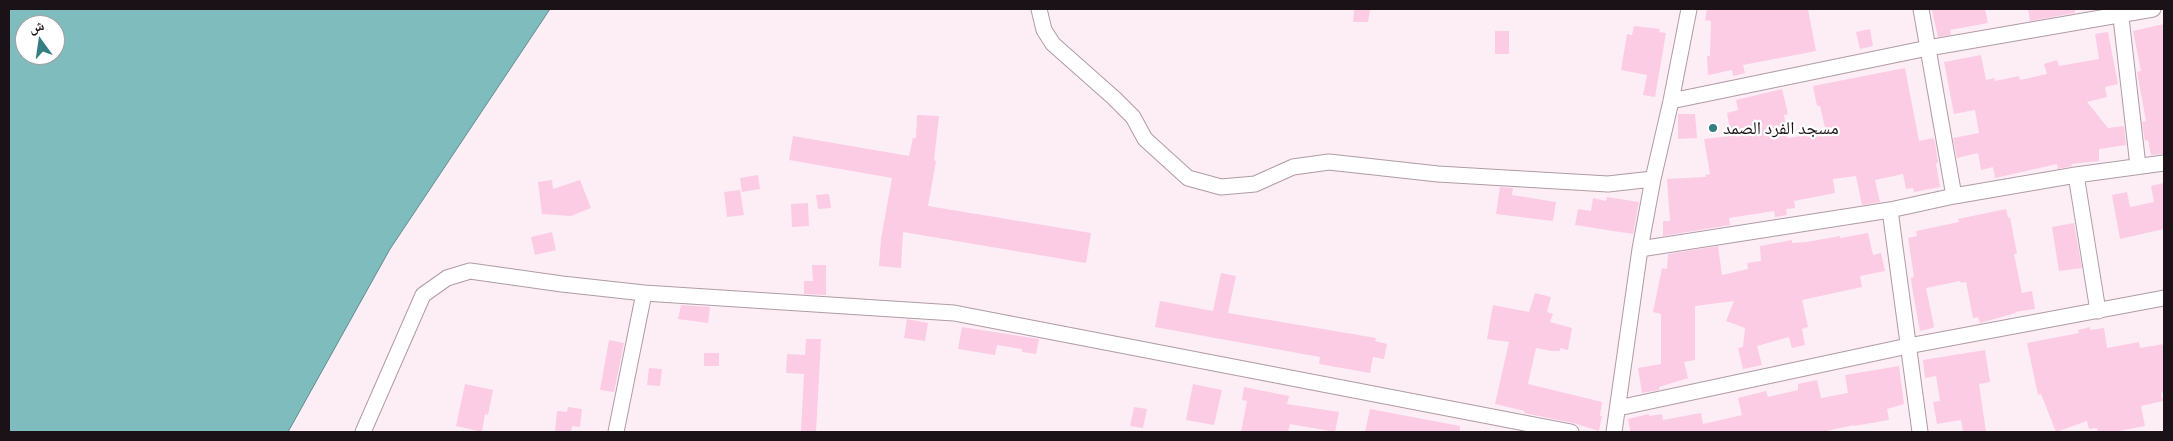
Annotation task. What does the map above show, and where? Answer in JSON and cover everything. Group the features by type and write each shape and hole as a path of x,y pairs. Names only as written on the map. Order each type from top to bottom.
{"street":[{"path":"1039,9 1044,30 1053,44 1114,98 1133,118 1144,139 1188,178 1221,186 1255,184 1293,167 1329,162 1438,174 1608,184 1652,179"},
{"path":"1614,432 1652,179 1671,101 1689,9"},
{"path":"1921,9 1954,196"},
{"path":"1671,101 1928,48 2121,11 2153,9"},
{"path":"2121,11 2138,166"},
{"path":"1640,249 1890,210 1954,196 2164,162"},
{"path":"2076,175 2098,311"},
{"path":"1890,210 1920,432"},
{"path":"363,432 423,295 447,278 462,272 478,271 562,284 644,293 954,313 1571,432"},
{"path":"616,432 644,293"},
{"path":"1618,408 1908,346 2164,298"}],"water":[{"path":"9,9 550,9 390,249 288,432 9,432"}],"building":[{"path":"1707,9 1808,9 1816,51 1743,65 1745,73 1733,76 1732,70 1708,75 1707,56 1710,56 1711,21 1705,20"},
{"path":"1985,9 1988,23 1950,30 1951,35 1938,37 1932,10"},
{"path":"2028,9 2075,9 2075,13 2030,21"},
{"path":"1354,10 1370,10 1368,22 1353,22"},
{"path":"2164,24 2164,154 2151,155 2148,140 2145,141 2142,122 2146,121 2137,72 2141,71 2133,31"},
{"path":"1634,26 1660,29 1659,32 1666,33 1655,97 1643,95 1647,75 1621,70 1627,34 1632,35"},
{"path":"1870,29 1873,46 1860,49 1856,32"},
{"path":"1495,31 1509,31 1509,54 1495,54"},
{"path":"2108,32 2118,84 2105,87 2107,97 2087,102 2108,128 2124,126 2126,145 2099,149 2099,161 2071,164 2072,166 2058,169 2057,164 1995,178 1993,167 1981,170 1978,153 1957,158 1953,138 1979,133 1975,110 1954,114 1944,62 1981,55 1986,80 1994,78 1995,81 2019,76 2020,80 2047,74 2044,64 2057,60 2059,66 2099,59 2095,34"},
{"path":"1905,68 1919,141 1933,138 1935,142 1940,187 1914,192 1913,188 1906,189 1903,174 1875,180 1880,202 1862,205 1856,176 1833,179 1835,193 1794,201 1795,208 1786,209 1787,215 1775,217 1774,211 1729,218 1730,225 1663,236 1663,221 1670,221 1667,179 1706,177 1705,175 1710,174 1704,139 1731,136 1727,113 1738,110 1736,100 1782,89 1788,114 1784,115 1788,138 1826,132 1820,106 1817,106 1813,86"},
{"path":"1678,114 1695,114 1697,138 1678,139"},
{"path":"917,115 939,116 934,160 936,161 928,206 1091,233 1086,263 903,232 901,268 879,266 881,239 892,178 789,160 793,136 909,156 913,138 916,138"},
{"path":"758,175 760,189 742,192 740,178"},
{"path":"552,180 553,189 580,180 591,208 571,216 542,214 538,182"},
{"path":"2164,183 2164,229 2120,239 2112,195 2127,192 2130,207 2154,202 2151,186"},
{"path":"1500,187 1513,188 1512,195 1556,202 1553,221 1496,214"},
{"path":"740,190 744,215 727,217 724,192"},
{"path":"829,194 831,208 818,209 816,195"},
{"path":"1607,197 1639,202 1633,234 1575,225 1578,209 1591,211 1593,198 1606,201"},
{"path":"808,203 809,226 792,227 791,204"},
{"path":"2006,209 2008,218 2010,217 2017,254 2014,254 2022,293 2032,291 2035,309 2015,312 1980,323 1978,317 1973,318 1966,282 1961,283 1960,281 1926,288 1934,326 1933,328 1920,331 1911,278 1914,277 1908,238 1917,236 1916,231 1959,222 1958,219"},
{"path":"2074,223 2082,268 2059,271 2052,227"},
{"path":"552,232 556,250 535,255 531,237"},
{"path":"1868,233 1873,255 1881,253 1885,271 1860,276 1862,287 1802,300 1808,327 1802,329 1805,345 1792,348 1789,337 1757,346 1762,365 1743,369 1738,348 1743,347 1745,328 1726,321 1734,301 1695,306 1695,360 1684,362 1688,378 1659,387 1659,390 1642,393 1638,368 1661,364 1661,314 1653,312 1662,268 1667,269 1668,254 1718,246 1722,275 1748,269 1747,263 1761,261 1760,246 1792,240 1792,243 1807,242"},
{"path":"812,265 826,265 826,295 804,294 804,281 813,281"},
{"path":"1221,273 1236,276 1228,313 1376,338 1375,341 1387,344 1384,359 1373,357 1370,373 1319,364 1320,357 1155,327 1160,301 1213,311"},
{"path":"1535,293 1551,297 1547,312 1553,314 1550,322 1572,328 1568,350 1560,348 1560,351 1552,351 1536,348 1528,384 1602,402 1599,431 1495,404 1509,342 1487,339 1493,305 1529,312"},
{"path":"681,305 710,307 708,323 678,319"},
{"path":"907,319 928,323 925,341 904,338"},
{"path":"962,327 1039,339 1036,354 1022,352 1022,349 997,345 995,355 958,349"},
{"path":"2090,327 2090,330 2104,328 2107,348 2139,342 2140,348 2164,344 2164,392 2161,393 2163,401 2141,406 2145,426 2114,432 2098,432 2097,428 2089,429 2087,421 2056,432 2041,394 2038,395 2027,343 2079,333 2078,330"},
{"path":"806,339 821,339 816,432 801,432 804,374 786,373 787,354 805,355"},
{"path":"609,340 624,343 614,392 600,390"},
{"path":"1985,350 1990,382 1979,384 1986,432 1963,432 1961,420 1937,424 1933,402 1940,401 1936,376 1925,378 1923,360"},
{"path":"704,353 719,353 719,366 704,366"},
{"path":"1899,366 1904,404 1887,409 1889,420 1822,432 1631,432 1630,430 1628,419 1649,414 1649,416 1662,414 1663,420 1701,413 1703,424 1742,415 1738,398 1766,391 1768,397 1798,390 1798,384 1817,380 1821,398 1848,393 1845,375"},
{"path":"649,368 662,369 660,386 647,385"},
{"path":"465,384 493,390 488,415 485,414 482,432 456,426"},
{"path":"1193,384 1222,390 1214,425 1186,420"},
{"path":"1244,387 1289,396 1287,404 1339,412 1335,432 1290,424 1288,432 1241,432 1247,401 1242,400"},
{"path":"568,407 582,409 580,427 572,426 571,432 555,432 557,411 567,412"},
{"path":"1134,407 1147,409 1143,428 1130,426"},
{"path":"1370,409 1460,426 1460,432 1365,432"}],"place":[{"name":"مسجد الفرد الصمد","path":"1713,128"}]}
